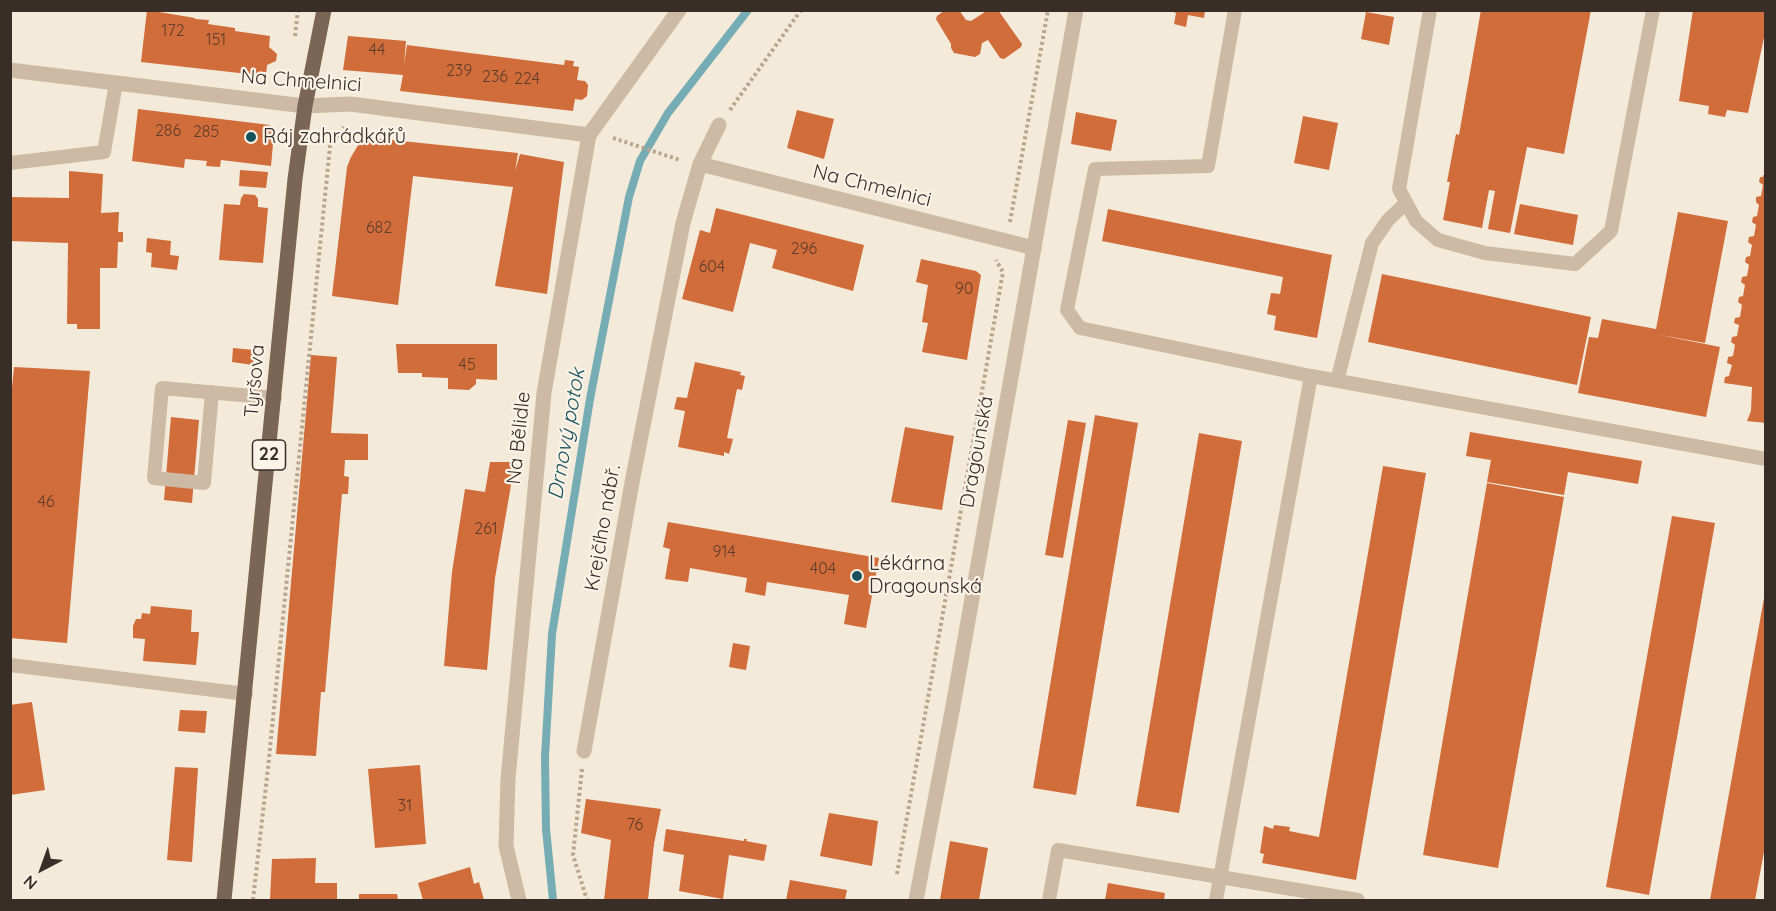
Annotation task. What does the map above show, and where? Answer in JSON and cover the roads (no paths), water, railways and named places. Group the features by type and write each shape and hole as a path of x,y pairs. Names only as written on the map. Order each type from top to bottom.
{"main road":[{"name":"Tyršova","path":"224,900 295,179 305,106 324,10"}],"street":[{"name":"Na Bělidle","path":"519,900 506,846 508,779 544,393 589,135 679,10"},
{"name":"Dragounská","path":"916,900 953,706 1076,10"},
{"name":"Na Chmelnici","path":"10,70 305,106 350,104 589,135"},
{"name":"Krejčího nábř.","path":"584,751 631,489 683,223 700,164 719,125"},
{"name":"Na Chmelnici","path":"700,164 1034,248"}],"lane":[{"path":"1235,10 1208,166 1095,169 1067,310 1080,328 1337,381 1766,459"},
{"path":"1430,10 1399,189 1416,221 1438,240 1485,253 1575,264 1611,231 1653,10"},
{"path":"10,163 104,152 116,83"},
{"path":"1337,381 1372,243 1388,220 1406,203"},
{"path":"1216,900 1311,376"},
{"path":"212,392 204,483 154,478 162,388 212,392 274,398"},
{"path":"10,665 246,694"},
{"path":"1049,900 1058,850 1358,900"}],"waterway":[{"name":"Drnový potok","path":"553,900 546,829 545,757 552,634 590,399 629,197 640,161 668,113 748,10"}],"place":[{"name":"Ráj zahrádkářů","path":"251,137"},
{"name":"Lékárna Dragounská","path":"857,576"}]}
